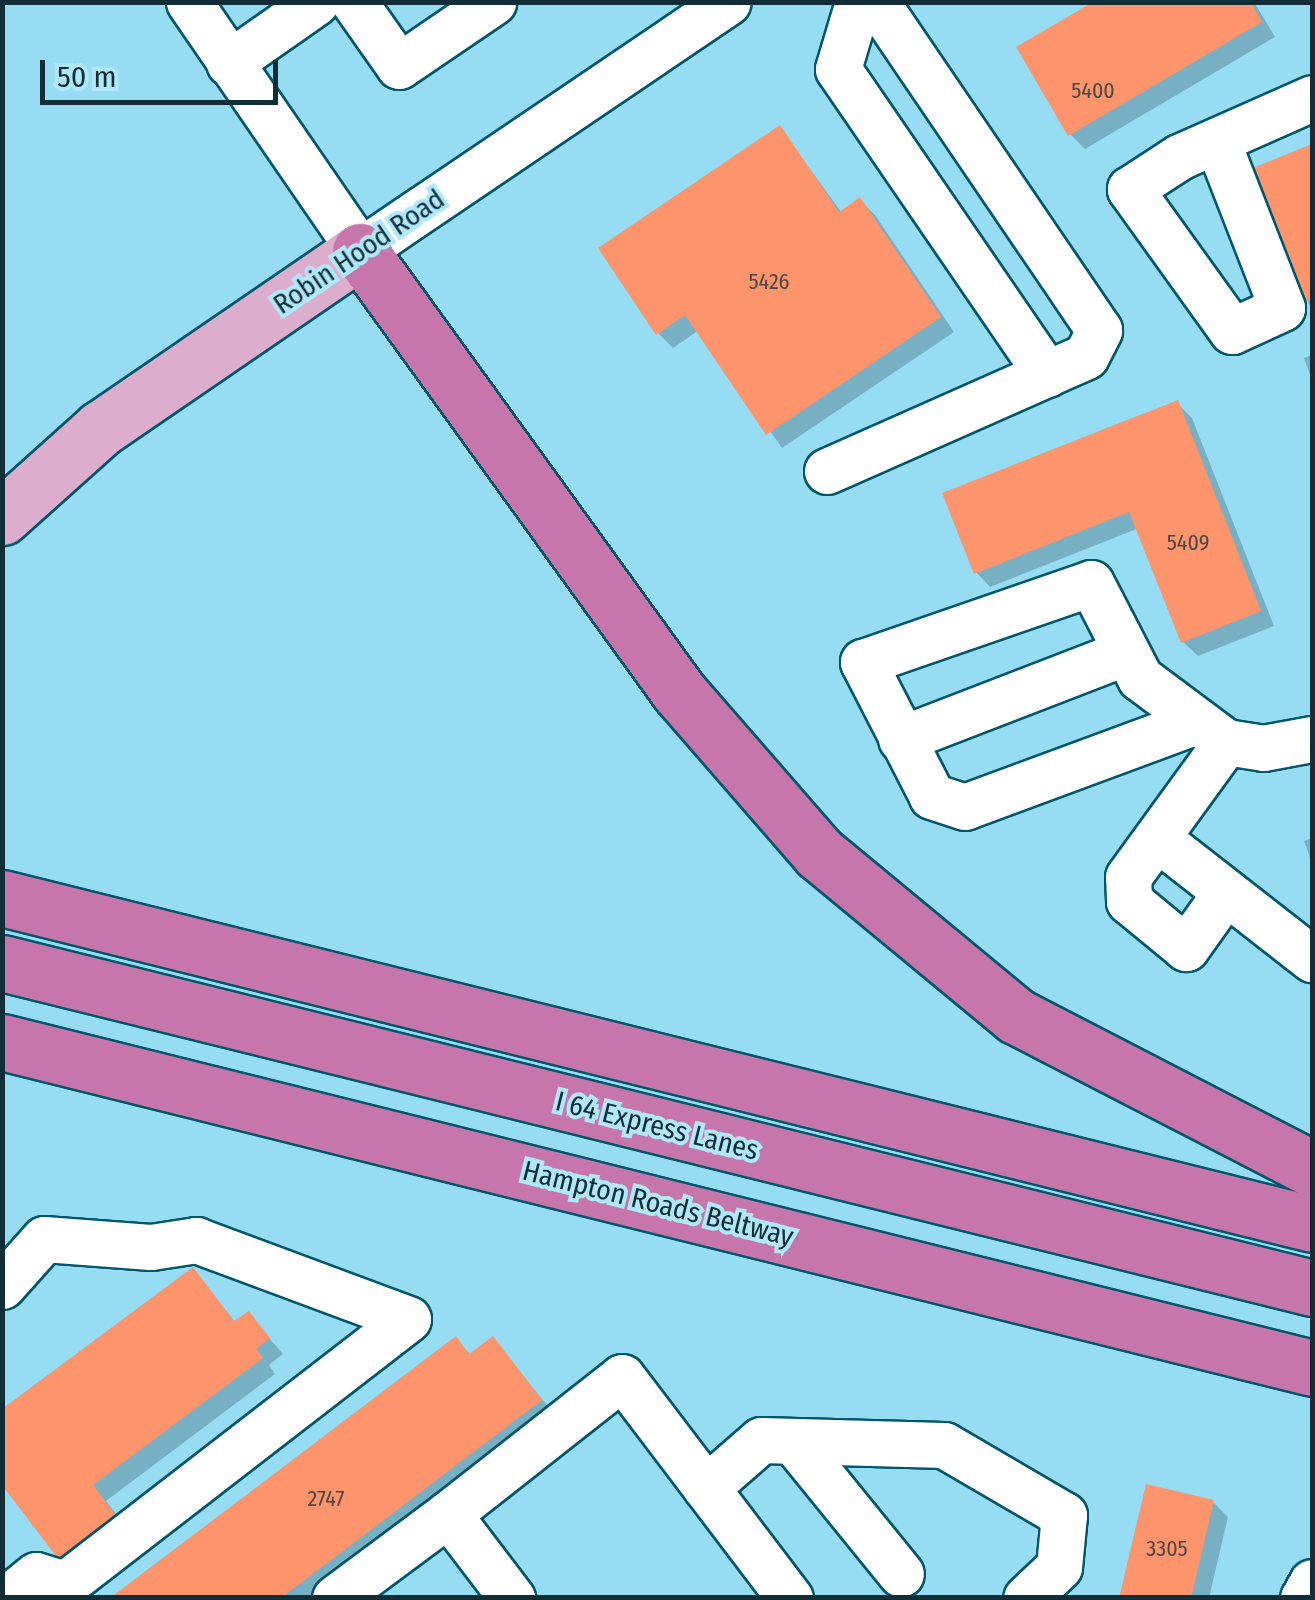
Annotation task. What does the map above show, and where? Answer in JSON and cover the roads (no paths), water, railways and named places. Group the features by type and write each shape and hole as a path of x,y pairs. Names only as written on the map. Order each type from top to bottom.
{"highway":[{"path":"360,252 678,692 819,853 1016,1016 1312,1169"},
{"path":"2,898 1312,1224"},
{"name":"I 64 Express Lanes","path":"2,963 1312,1288"},
{"name":"Hampton Roads Beltway","path":"2,1042 1312,1368"}],"main road":[{"name":"Robin Hood Road","path":"2,516 100,428 360,252"}],"street":[{"path":"188,2 360,252"},
{"path":"229,63 316,2"},
{"path":"354,2 398,66 493,2"},
{"name":"Robin Hood Road","path":"360,252 728,2"},
{"path":"858,2 838,69 1047,374"},
{"path":"827,472 1086,356 1098,330 876,2"},
{"path":"1217,141 1312,98"},
{"path":"1212,732 965,807 932,796 864,662 1090,583 1140,678 1212,732 1263,748 1312,739"},
{"path":"901,739 1126,652"},
{"path":"1212,732 1156,838 1128,877 1129,900 1186,948 1226,892"},
{"path":"1156,838 1312,959"},
{"path":"2,1286 44,1239 150,1247 196,1240 408,1319 65,1584 36,1575 8,1598"},
{"path":"335,1598 622,1377 790,1598"},
{"path":"706,1488 762,1440 944,1446 1064,1515 1059,1567 1026,1598"},
{"path":"793,1441 899,1590"},
{"path":"448,1514 512,1598"},
{"path":"1303,1598 1312,1582"}]}
